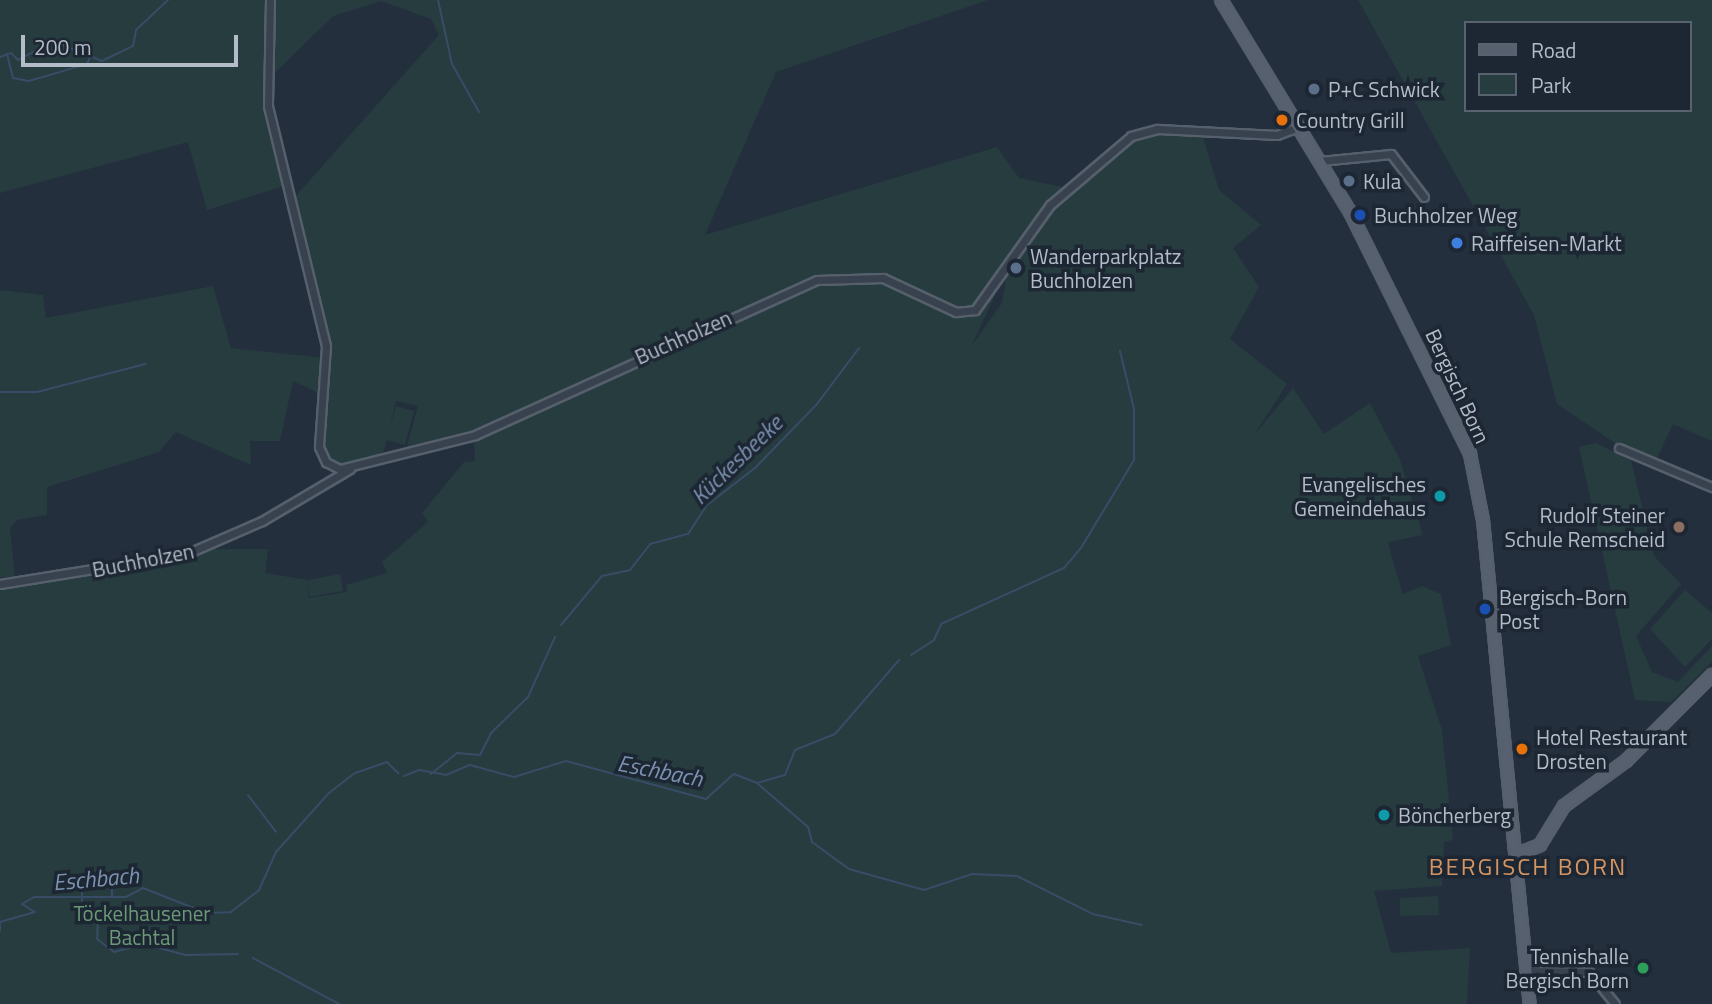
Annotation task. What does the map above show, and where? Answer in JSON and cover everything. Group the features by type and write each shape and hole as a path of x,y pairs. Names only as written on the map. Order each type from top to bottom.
{"main road":[{"name":"Bergisch Born","path":"1221,0 1320,161 1452,411 1474,467 1518,855 1530,1004"},
{"path":"1518,855 1540,845 1564,806 1626,761 1712,675"}],"street":[{"path":"270,0 268,106 328,358 318,440 326,462 350,468"},
{"name":"Buchholzen","path":"0,584 198,550 320,490 350,468 475,435 817,280 883,278 965,313 980,306 1060,194 1130,136 1158,130 1277,135 1298,127"},
{"path":"1320,161 1391,154 1424,197"},
{"path":"1619,448 1712,487"},
{"path":"1528,971 1589,972 1615,1004"}],"green space":[{"path":"0,0 988,0 776,72 705,235 997,147 1019,178 1062,187 969,309 956,308 891,276 816,277 472,433 406,450 418,406 396,401 390,427 396,406 414,411 405,445 387,440 382,457 338,466 322,452 330,357 294,198 439,35 431,19 381,1 333,16 271,77 265,95 287,185 207,210 188,142 0,193"},
{"path":"1358,0 1712,0 1712,441 1673,424 1656,460 1615,443 1557,404 1534,315"},
{"name":"Töckelhausener Bachtal","path":"1162,133 1202,134 1219,190 1261,225 1233,248 1259,287 1230,339 1287,384 1254,435 1293,388 1324,434 1370,403 1400,460 1423,535 1388,542 1393,562 1403,594 1422,586 1441,594 1451,645 1418,656 1442,730 1453,840 1444,842 1442,886 1374,891 1391,953 1470,948 1467,1004 0,1004 0,588 143,567 209,549 268,549 265,573 308,580 340,574 343,591 309,597 308,582 308,598 347,592 346,585 387,573 382,562 428,522 422,513 464,462 475,461 474,439 818,282 884,281 961,317 977,313 997,291 971,347 1002,303 1006,278 1029,233 1061,195 1122,145"},
{"path":"213,286 231,348 326,358 325,396 293,381 280,441 250,441 251,465 176,432 159,452 47,487 47,515 17,520 10,528 15,578 0,577 0,290 43,295 46,318"},
{"path":"1596,443 1631,460 1654,556 1681,584 1636,636 1652,672 1678,682 1712,646 1712,662 1671,702 1635,700 1579,447"},
{"path":"1685,590 1712,613 1712,639 1685,667 1650,629"},
{"path":"1438,896 1439,915 1400,916 1400,898"}],"waterway":[{"path":"0,57 11,53 18,60 53,41 102,61 133,46 136,30 168,0"},
{"path":"438,0 452,64 479,112"},
{"path":"7,54 13,78 29,81 87,64 90,57"},
{"name":"Kückesbeeke","path":"561,625 602,576 630,570 650,544 688,534 707,505 755,468 817,404 859,348"},
{"name":"Eschbach","path":"911,655 934,640 941,624 1064,568 1081,548 1134,460 1134,409 1120,351"},
{"path":"0,392 37,392 145,364"},
{"name":"Kückesbeeke","path":"431,774 457,753 480,755 491,733 528,697 555,637"},
{"path":"404,776 419,770 446,775 470,765 514,777 566,761 706,799 734,774 757,783 785,775 795,750 835,734 899,660"},
{"name":"Eschbach","path":"0,922 35,912 22,904 34,897 126,897 143,888 206,913 231,912 259,890 276,852 329,793 355,773 387,762 398,773"},
{"path":"758,784 808,827 812,842 849,869 924,890 972,874 1017,876 1093,914 1142,925"},
{"path":"248,795 276,832"},
{"path":"112,887 112,896"},
{"path":"82,893 82,903 98,916 97,939 114,952 144,944 186,955 238,954"},
{"name":"Eschbach","path":"0,924 0,931"},
{"path":"253,958 339,1004"}],"place":[{"name":"P+C Schwick","path":"1314,89"},
{"name":"Country Grill","path":"1282,120"},
{"name":"Kula","path":"1349,181"},
{"name":"Buchholzer Weg","path":"1360,215"},
{"name":"Raiffeisen-Markt","path":"1457,243"},
{"name":"Wanderparkplatz Buchholzen","path":"1016,268"},
{"name":"Evangelisches Gemeindehaus","path":"1440,496"},
{"name":"Rudolf Steiner Schule Remscheid","path":"1679,527"},
{"name":"Bergisch-Born Post","path":"1485,609"},
{"name":"Hotel Restaurant Drosten","path":"1522,749"},
{"name":"Böncherberg","path":"1384,815"},
{"name":"Tennishalle Bergisch Born","path":"1643,968"}],"district":[{"name":"BERGISCH BORN","path":"1528,867"}]}
